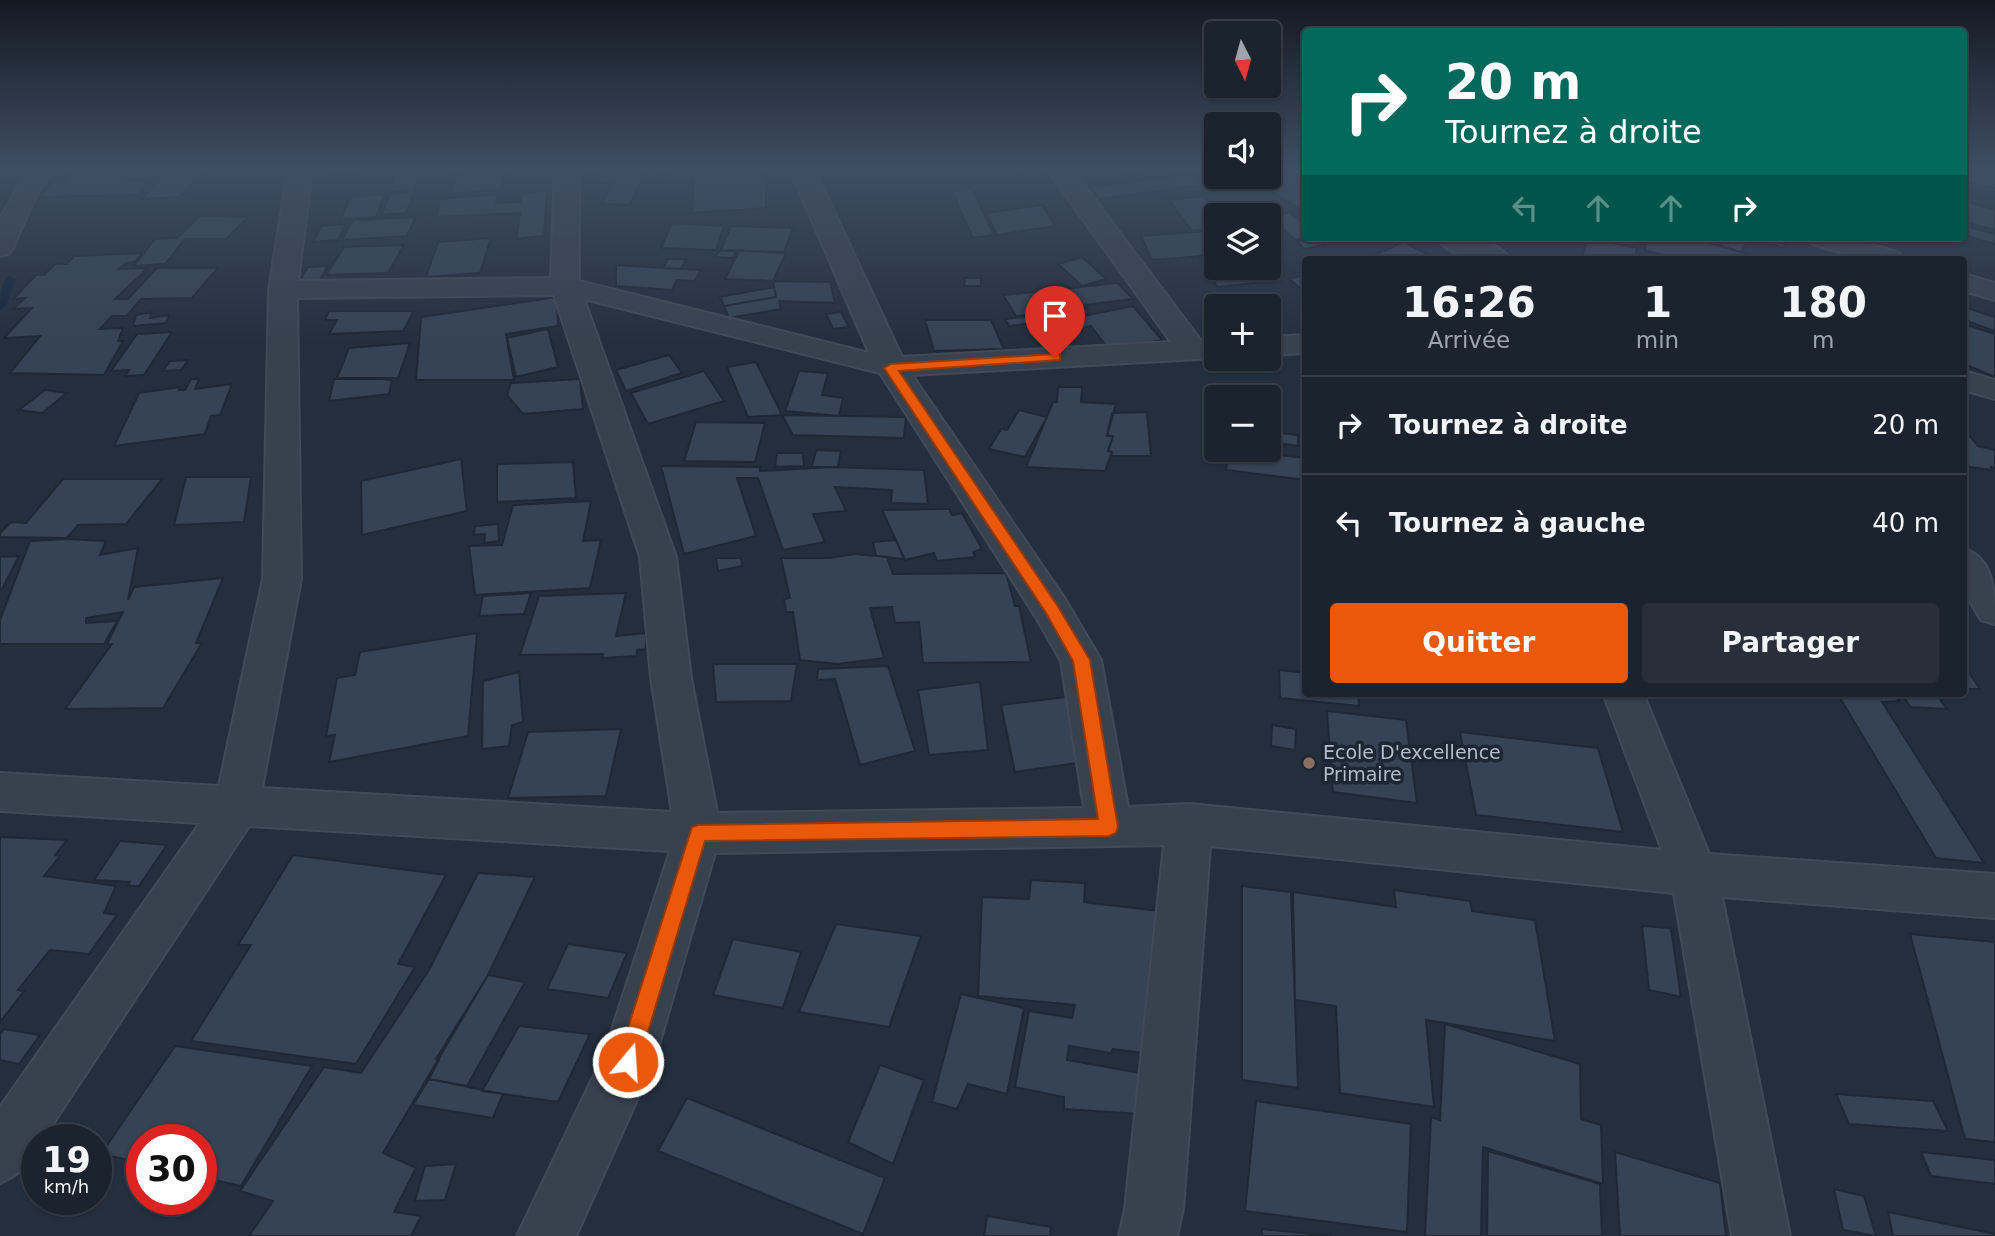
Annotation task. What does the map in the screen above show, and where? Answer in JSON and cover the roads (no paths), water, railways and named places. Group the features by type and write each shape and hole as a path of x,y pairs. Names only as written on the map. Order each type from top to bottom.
{"street":[{"path":"0,248 5,227"},
{"path":"0,1155 237,806 282,579 283,290 292,227"},
{"path":"546,1236 628,1062 698,833 671,678 658,557 565,286 566,227"},
{"path":"828,227 891,368 1082,660 1109,827"},
{"path":"1105,227 1204,349"},
{"path":"1459,242 1489,256"},
{"path":"1834,242 1879,256"},
{"path":"1967,283 1995,292"},
{"path":"283,290 565,286 891,368 1204,349"},
{"path":"1281,345 1302,344"},
{"path":"1967,381 1995,390"},
{"path":"1967,567 1995,610"},
{"path":"1625,697 1694,874 1761,1236"},
{"path":"0,792 698,833 1189,824 1694,874 1995,895"},
{"path":"1148,1236 1154,1209 1189,824"}],"waterway":[{"path":"0,306 10,279"}],"place":[{"name":"Ecole D'excellence Primaire","path":"1309,763"}]}
